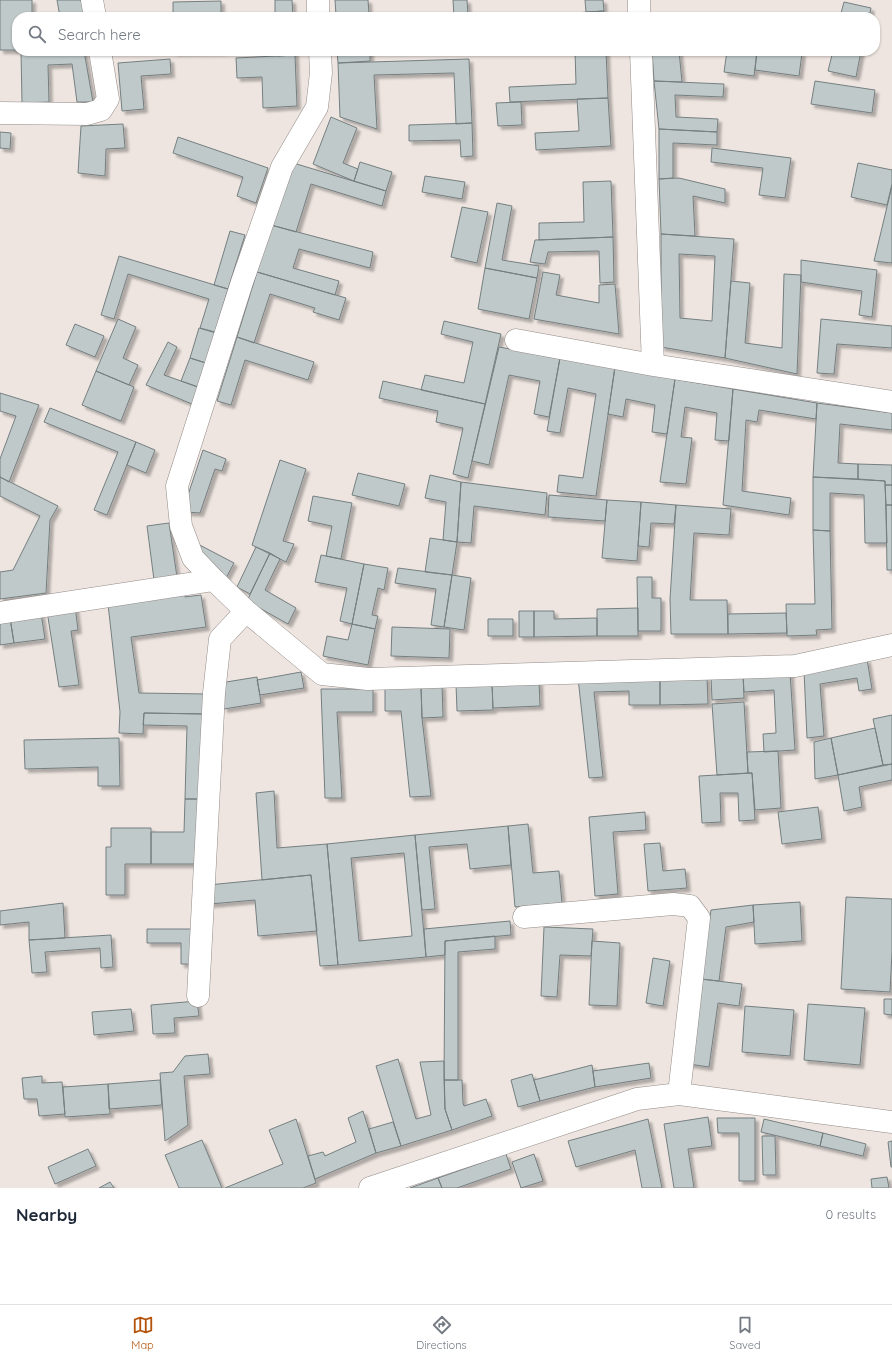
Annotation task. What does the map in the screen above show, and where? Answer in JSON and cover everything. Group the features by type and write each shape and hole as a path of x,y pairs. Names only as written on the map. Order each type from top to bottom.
{"street":[{"path":"92,0 94,12"},
{"path":"318,0 318,12"},
{"path":"639,0 640,12"},
{"path":"0,113 87,114 101,110 108,99 101,56"},
{"path":"320,56 321,72 317,107 282,167 242,282 177,486 181,526 193,558 214,580 246,611 322,674 368,679 795,666 892,645"},
{"path":"641,56 653,365"},
{"path":"516,340 653,365 892,402"},
{"path":"0,613 214,580"},
{"path":"198,996 214,693 220,639 246,611"},
{"path":"524,917 673,904 690,906 699,918 679,1094"},
{"path":"370,1188 637,1099 679,1094 892,1122"}],"building":[{"path":"0,0 32,0 32,12 12,12 12,50 0,50"},
{"path":"57,0 81,0 84,12 59,12"},
{"path":"275,0 292,0 293,12 275,12"},
{"path":"335,0 368,0 369,12 336,12"},
{"path":"453,0 467,0 468,12 454,12"},
{"path":"585,0 603,0 604,11 586,12"},
{"path":"221,1 221,12 173,12 173,2"},
{"path":"844,2 871,8 870,12 841,12"},
{"path":"21,56 85,56 93,102 77,102 72,64 48,65 49,102 22,103"},
{"path":"295,56 297,106 263,108 262,77 237,78 236,58"},
{"path":"337,56 370,56 370,61 338,63"},
{"path":"575,56 606,56 608,98 510,102 509,87 576,84"},
{"path":"652,56 679,56 682,82 654,81"},
{"path":"726,56 756,56 754,76 724,72"},
{"path":"756,56 802,56 799,76 755,70"},
{"path":"832,56 860,56 856,77 828,71"},
{"path":"170,59 171,74 141,76 144,109 122,111 118,63"},
{"path":"469,59 472,123 456,124 454,73 374,75 377,129 340,117 338,63"},
{"path":"654,81 724,84 723,97 675,95 676,117 718,119 717,132 659,129"},
{"path":"815,81 875,90 872,113 811,104"},
{"path":"608,98 611,146 536,150 535,133 579,131 577,99"},
{"path":"521,102 522,125 498,126 496,103"},
{"path":"331,117 357,128 343,163 358,169 354,181 313,164"},
{"path":"472,123 473,156 461,157 460,140 409,141 409,125"},
{"path":"123,124 125,148 106,149 105,176 78,173 81,126"},
{"path":"659,129 717,132 717,145 673,143 673,178 659,179"},
{"path":"0,132 11,133 10,149 0,148"},
{"path":"178,137 268,168 256,203 237,196 243,177 173,153"},
{"path":"712,148 791,158 785,198 759,195 763,168 711,162"},
{"path":"290,162 386,191 382,206 311,184 296,232 271,225"},
{"path":"360,162 392,172 386,191 354,181"},
{"path":"858,163 892,170 892,184 887,205 851,197"},
{"path":"425,176 465,182 462,199 422,192"},
{"path":"679,178 725,189 725,203 693,196 695,236 661,234 659,179"},
{"path":"611,181 613,237 539,240 539,223 584,222 583,182"},
{"path":"892,186 892,263 874,261"},
{"path":"497,203 512,206 502,260 539,266 537,278 485,268"},
{"path":"462,207 488,212 477,263 451,257"},
{"path":"271,225 373,252 370,268 299,249 293,268 339,281 335,295 257,272"},
{"path":"230,231 245,235 228,289 214,285"},
{"path":"661,234 734,239 725,358 661,347","holes":["679,254 715,256 712,321 680,318"]},
{"path":"613,237 614,282 600,283 599,251 548,252 545,264 530,262 535,240"},
{"path":"119,256 228,289 215,332 200,328 209,299 128,274 114,319 101,315"},
{"path":"801,260 877,270 872,317 859,315 862,291 801,282"},
{"path":"485,268 537,278 529,319 478,309"},
{"path":"257,272 346,298 339,320 313,312 315,308 270,294 254,343 237,337"},
{"path":"543,272 560,275 556,295 599,303 599,285 615,284 619,334 534,319"},
{"path":"784,274 801,275 797,374 725,358 731,281 750,283 745,343 782,348"},
{"path":"118,319 136,327 123,358 138,365 129,385 96,371"},
{"path":"821,319 892,326 892,348 837,344 834,374 817,373"},
{"path":"444,321 501,334 485,404 421,390 425,375 464,383 473,342 441,334"},
{"path":"75,324 104,336 95,357 66,345"},
{"path":"199,328 216,333 206,363 190,358"},
{"path":"237,337 314,362 308,380 245,360 231,405 217,401"},
{"path":"168,342 177,347 164,375 198,387 192,404 146,385"},
{"path":"499,347 560,358 549,417 534,414 540,381 509,375 489,465 472,461"},
{"path":"190,358 206,363 198,387 181,381"},
{"path":"560,358 615,367 596,496 557,492 559,475 583,478 596,394 568,388 560,433 547,431"},
{"path":"615,367 675,379 667,434 652,432 655,405 626,399 623,417 608,414"},
{"path":"96,371 134,387 121,421 82,405"},
{"path":"675,379 733,389 729,441 715,440 717,413 685,407 681,437 692,438 686,484 660,482"},
{"path":"383,381 485,404 468,478 453,474 463,428 436,422 438,411 379,398"},
{"path":"733,389 817,403 816,419 759,410 757,422 746,420 742,491 791,498 789,515 723,505"},
{"path":"0,393 39,405 9,482 0,477 0,459 16,416 0,411"},
{"path":"817,403 892,413 892,430 840,424 838,463 858,464 858,479 813,477"},
{"path":"50,408 136,442 107,515 94,510 118,452 44,422"},
{"path":"136,442 155,450 146,473 127,465"},
{"path":"203,450 226,459 222,471 215,469 200,513 187,512 185,504"},
{"path":"280,460 306,469 283,541 294,544 286,562 252,545"},
{"path":"858,464 892,465 892,485 885,485 885,481 858,479"},
{"path":"358,473 405,484 399,506 352,495"},
{"path":"430,475 461,482 457,542 443,540 446,502 425,498"},
{"path":"0,477 58,506 50,520 46,593 0,599 0,572 13,570 40,516 0,496"},
{"path":"813,477 885,481 887,543 865,543 864,495 830,493 830,531 813,530"},
{"path":"461,482 547,493 545,515 474,506 471,543 457,542"},
{"path":"885,485 892,485 892,505 886,505"},
{"path":"549,495 607,500 605,521 548,517"},
{"path":"313,496 352,503 341,559 326,556 332,526 308,521"},
{"path":"607,500 641,502 637,561 602,558"},
{"path":"641,502 676,505 674,524 651,523 649,547 638,546"},
{"path":"676,505 731,509 729,535 694,533 690,600 727,600 728,634 671,634 670,599"},
{"path":"886,505 892,505 892,570 887,570"},
{"path":"169,523 177,577 154,580 147,526"},
{"path":"813,530 830,531 832,629 816,630 817,635 787,636 786,604 815,604"},
{"path":"430,538 457,542 452,575 425,572"},
{"path":"192,541 234,563 226,578"},
{"path":"256,547 270,553 250,594 237,587"},
{"path":"270,553 280,559 265,590 296,608 288,624 247,601"},
{"path":"321,555 364,564 352,624 340,621 347,588 315,582"},
{"path":"364,564 388,568 384,590 378,588 372,615 378,616 375,629 352,624"},
{"path":"398,568 452,575 444,627 431,625 436,589 395,583"},
{"path":"452,575 471,578 464,630 444,627"},
{"path":"637,577 652,577 652,598 661,598 661,631 638,631"},
{"path":"185,594 185,597 201,595 206,627 131,637 139,693 207,694 207,714 144,713 143,734 119,733 120,712 108,604"},
{"path":"75,606 78,630 71,631 79,685 59,687 47,611"},
{"path":"638,608 638,636 597,636 597,609"},
{"path":"519,611 534,611 534,637 519,637"},
{"path":"534,611 554,611 554,619 597,618 597,636 534,637"},
{"path":"41,613 45,639 14,643 10,618"},
{"path":"786,613 787,633 728,634 728,614"},
{"path":"10,618 14,643 0,645 0,619"},
{"path":"488,619 513,619 513,636 488,636"},
{"path":"352,624 375,629 368,665 323,656 327,636 348,640"},
{"path":"392,627 450,629 449,658 391,656"},
{"path":"867,659 872,689 859,691 857,678 820,684 824,736 807,738 804,671"},
{"path":"301,672 304,688 260,695 257,680"},
{"path":"790,672 795,750 764,752 763,734 776,733 774,690 744,692 743,674"},
{"path":"743,674 744,698 712,700 711,676"},
{"path":"257,677 261,703 224,709 220,683"},
{"path":"707,677 708,704 660,705 660,678"},
{"path":"578,678 660,678 660,705 629,705 629,691 594,692 603,777 589,778"},
{"path":"539,681 540,706 493,708 492,683"},
{"path":"492,683 493,710 457,711 456,684"},
{"path":"442,685 443,717 422,718 421,686"},
{"path":"421,686 422,718 431,796 410,797 401,711 385,711 385,687"},
{"path":"321,689 373,689 373,712 337,712 342,798 325,798"},
{"path":"744,702 748,773 717,775 712,704"},
{"path":"144,713 205,714 203,799 185,799 187,726 143,725"},
{"path":"892,715 892,764 883,765 873,719"},
{"path":"875,728 883,765 838,775 831,738"},
{"path":"119,738 120,786 98,786 98,767 25,769 24,740"},
{"path":"831,738 838,775 815,779 814,742"},
{"path":"778,751 781,808 755,810 752,773 748,773 747,752"},
{"path":"892,764 892,780 859,787 862,807 844,811 838,775"},
{"path":"752,773 755,820 739,821 738,793 720,793 721,822 702,823 699,776"},
{"path":"274,791 277,848 327,844 338,965 320,966 311,875 262,880 256,793"},
{"path":"185,799 201,799 198,864 151,864 151,832 184,832"},
{"path":"818,807 822,839 782,844 778,812"},
{"path":"645,812 646,830 613,832 618,894 595,896 589,817"},
{"path":"528,824 533,873 559,871 562,903 515,907 508,826"},
{"path":"508,826 511,865 470,869 467,844 429,847 435,909 422,910 415,835"},
{"path":"111,828 151,828 151,864 125,864 125,895 106,895 106,847 111,847"},
{"path":"415,835 426,957 338,965 327,844","holes":["404,853 412,936 359,941 351,858"]},
{"path":"660,843 663,871 685,869 687,888 648,891 644,844"},
{"path":"311,875 317,931 258,936 255,900 210,904 208,885"},
{"path":"846,897 892,899 890,992 841,989"},
{"path":"800,902 802,941 755,944 753,905"},
{"path":"63,903 65,938 29,940 29,922 0,925 0,911"},
{"path":"753,905 754,922 726,927 719,981 701,979 711,910"},
{"path":"510,921 511,935 445,941 445,955 426,957 424,929"},
{"path":"544,927 593,929 591,956 560,955 557,997 541,996"},
{"path":"147,929 194,929 194,964 181,964 181,943 147,943"},
{"path":"111,935 113,967 101,968 100,948 45,952 47,972 32,973 29,940"},
{"path":"495,936 495,949 458,952 458,1080 444,1080 445,941"},
{"path":"592,941 620,943 617,1006 589,1005"},
{"path":"653,958 670,961 663,1006 646,1003"},
{"path":"701,979 742,984 739,1006 718,1003 709,1067 689,1064"},
{"path":"884,999 892,999 892,1015 884,1014"},
{"path":"197,1001 199,1016 174,1018 175,1033 153,1034 151,1005"},
{"path":"808,1004 865,1008 860,1065 804,1060"},
{"path":"745,1006 794,1010 790,1056 742,1052"},
{"path":"131,1009 134,1031 94,1035 92,1012"},
{"path":"208,1054 210,1074 184,1076 188,1125 165,1141 160,1073 173,1072 185,1056"},
{"path":"398,1059 416,1119 431,1115 420,1062 444,1061 445,1109 452,1130 401,1146 376,1066"},
{"path":"649,1063 651,1078 595,1087 593,1071"},
{"path":"592,1065 595,1087 540,1101 534,1080"},
{"path":"532,1074 540,1101 518,1107 511,1080"},
{"path":"42,1076 42,1083 62,1082 65,1114 39,1116 37,1099 24,1099 22,1078"},
{"path":"160,1080 162,1105 109,1109 108,1084"},
{"path":"444,1080 462,1080 464,1106 486,1099 492,1116 452,1130 445,1109"},
{"path":"108,1084 110,1114 65,1117 63,1087"},
{"path":"363,1111 376,1153 315,1179 308,1156 323,1152 325,1156 356,1142 348,1118"},
{"path":"708,1117 712,1146 688,1149 694,1188 674,1188 664,1124"},
{"path":"717,1118 755,1118 755,1181 739,1181 739,1133 718,1133"},
{"path":"296,1119 316,1183 303,1188 225,1188 283,1164 269,1130"},
{"path":"648,1119 662,1188 642,1188 635,1150 576,1167 568,1141"},
{"path":"764,1119 823,1133 820,1146 761,1132"},
{"path":"393,1122 401,1146 376,1153 369,1129"},
{"path":"823,1133 866,1144 863,1156 820,1146"},
{"path":"762,1136 775,1136 776,1175 763,1175"},
{"path":"202,1140 222,1188 179,1188 165,1155"},
{"path":"892,1141 892,1167 891,1167 888,1142"},
{"path":"88,1149 96,1166 55,1184 48,1167"},
{"path":"506,1154 511,1169 457,1188 442,1188 438,1178"},
{"path":"534,1154 543,1181 521,1188 512,1162"},
{"path":"887,1177 889,1188 872,1188 871,1179"},
{"path":"438,1178 442,1188 410,1188"},
{"path":"110,1182 114,1188 99,1188"}]}
